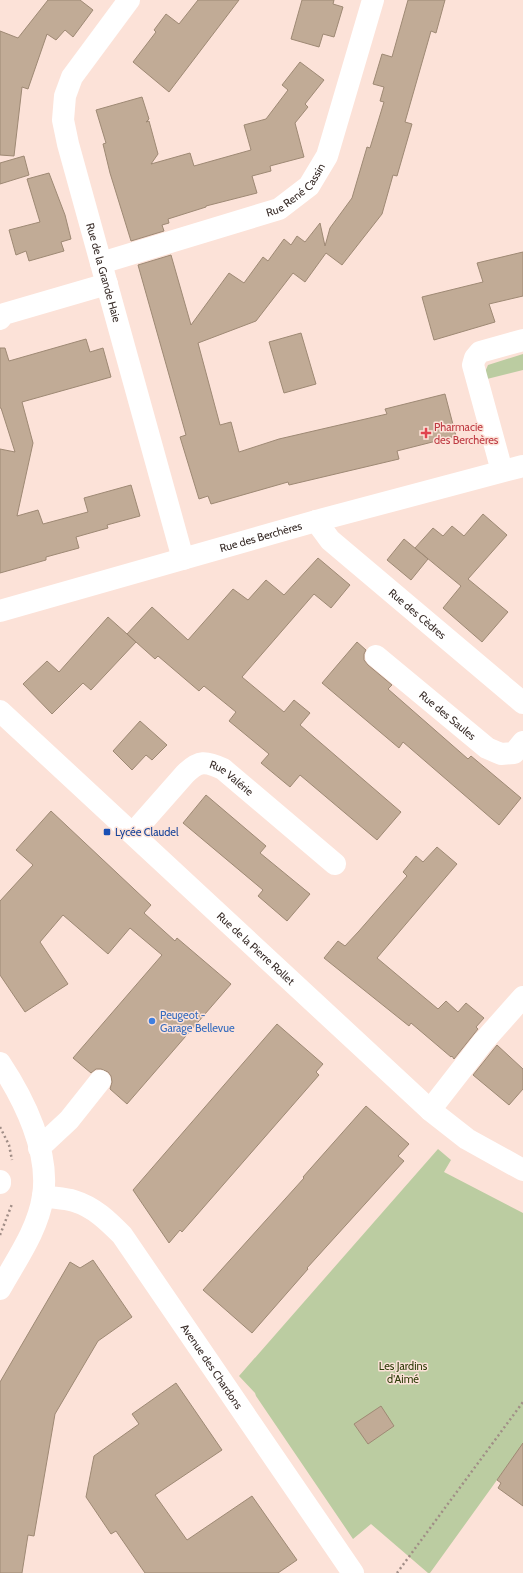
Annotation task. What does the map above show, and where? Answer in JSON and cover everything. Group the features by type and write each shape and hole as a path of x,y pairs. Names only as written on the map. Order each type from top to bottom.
{"street":[{"name":"Rue de la Grande Haie","path":"129,0 72,77 65,96 64,120 68,144 101,263 101,286 183,560"},
{"name":"Rue René Cassin","path":"101,263 279,209 309,186 327,156 374,0"},
{"path":"0,319 4,314 101,286"},
{"path":"502,471 473,365 475,358 480,352 523,340"},
{"name":"Rue des Berchères","path":"0,612 316,521 523,466"},
{"name":"Rue des Cèdres","path":"316,521 330,540 523,703"},
{"name":"Rue des Saules","path":"376,656 487,748 501,754 514,753 523,742"},
{"name":"Rue de la Pierre Rollet","path":"0,711 430,1110 467,1139 523,1170"},
{"name":"Rue Valérie","path":"133,833 185,774 193,766 203,762 213,764 223,769 335,864"},
{"path":"430,1110 483,1042 523,997"},
{"path":"0,1063 14,1085 30,1117 45,1174 43,1196 36,1222 0,1289"},
{"path":"39,1148 69,1120 100,1081"},
{"name":"Avenue des Chardons","path":"43,1196 73,1201 82,1205 98,1213 122,1235 353,1573"}],"path":[{"path":"396,1573 523,1402"}],"green space":[{"path":"523,354 523,370 487,379 485,372 488,365"},
{"name":"Les Jardins d'Aimé","path":"438,1149 451,1160 444,1172 523,1213 523,1444 430,1573 428,1573 371,1524 353,1539 255,1393 239,1376"}],"building":[{"path":"48,0 80,0 93,10 73,37 65,30 56,40 47,34 28,89 22,87 14,156 0,155 0,31 18,38"},
{"path":"198,0 239,0 169,92 133,62 156,32 154,30 166,14 179,24"},
{"path":"302,0 334,0 333,4 343,7 334,37 323,34 319,47 291,39"},
{"path":"408,0 445,0 436,33 431,31 405,122 412,124 397,176 393,175 382,214 342,265 326,253 305,282 293,273 256,321 198,343 220,425 231,422 239,452 279,439 387,414 385,409 445,394 456,436 397,451 399,459 289,485 288,482 211,504 208,496 199,499 180,437 186,435 138,265 171,255 191,325 229,273 244,283 263,257 268,261 284,239 291,245 297,236 305,242 320,223 325,246 330,228 352,198 367,147 370,148 384,102 380,101 384,87 373,84 382,54 392,57"},
{"path":"300,62 324,80 305,104 308,107 295,123 304,157 270,166 271,171 252,176 257,193 206,206 168,219 169,223 162,225 164,231 131,241 110,173 103,144 106,143 96,110 142,97 149,119 146,122 149,121 158,154 151,164 190,153 194,166 251,150 244,125 266,119 288,90 282,85"},
{"path":"24,156 29,175 0,184 0,163"},
{"path":"49,173 65,215 71,239 61,242 64,251 29,261 26,251 16,255 9,230 40,222 27,179"},
{"path":"523,252 523,296 489,304 495,322 434,340 422,297 483,282 477,263"},
{"path":"301,333 316,384 284,393 269,342"},
{"path":"86,339 90,352 103,348 111,377 22,402 33,443 17,516 38,510 43,524 88,512 84,498 131,485 140,516 107,525 108,528 76,537 79,548 46,557 46,560 0,573 0,449 15,452 0,408 0,348 5,348 9,361"},
{"path":"483,514 507,535 468,579 508,612 482,642 443,608 461,586 415,548 433,528 443,536 452,526 464,536"},
{"path":"404,539 428,559 411,580 387,560"},
{"path":"318,558 350,585 331,608 314,594 242,677 284,712 294,700 310,713 300,725 401,812 377,840 300,775 290,787 261,763 269,754 229,721 236,712 204,686 199,691 158,656 155,659 127,634 152,607 188,640 233,589 248,600 266,580 284,595"},
{"path":"108,617 136,642 91,690 83,683 52,714 23,684 47,661 59,672"},
{"path":"357,642 366,650 364,660 368,665 392,685 388,689 468,759 471,756 521,798 499,825 403,742 399,748 322,683"},
{"path":"140,721 167,745 152,760 146,755 132,770 113,751"},
{"path":"206,795 266,846 260,853 310,894 287,921 258,896 263,890 183,823"},
{"path":"51,811 151,905 144,913 175,941 177,938 231,984 127,1104 110,1089 112,1082 111,1076 108,1072 101,1069 96,1069 91,1073 73,1058 162,955 130,928 108,954 63,915 40,942 68,984 25,1012 0,975 0,901 33,865 16,850"},
{"path":"437,847 457,864 377,958 438,1009 446,1001 458,1012 466,1003 484,1018 476,1027 478,1029 454,1059 411,1023 409,1026 324,958 338,941 345,946 359,931 407,876 403,872 416,856 423,862"},
{"path":"277,1024 323,1064 316,1072 319,1075 182,1232 180,1230 169,1243 133,1190"},
{"path":"497,1045 523,1069 523,1089 509,1105 473,1075"},
{"path":"366,1106 409,1144 398,1156 404,1161 307,1268 308,1269 252,1333 203,1290 304,1178 303,1177"},
{"path":"93,1260 132,1317 98,1341 55,1414 34,1536 28,1535 22,1573 0,1573 0,1382 70,1262 80,1268"},
{"path":"176,1383 222,1450 155,1495 187,1540 252,1496 297,1560 278,1573 145,1573 116,1531 111,1534 86,1497 94,1456 139,1424 132,1414"},
{"path":"381,1406 394,1426 368,1444 354,1424"},
{"path":"523,1443 523,1506 498,1488 501,1483 497,1480"}],"place":[{"name":"Pharmacie des Berchères","path":"426,433"},
{"name":"Lycée Claudel","path":"107,832"},
{"name":"Peugeot - Garage Bellevue","path":"152,1021"}]}
